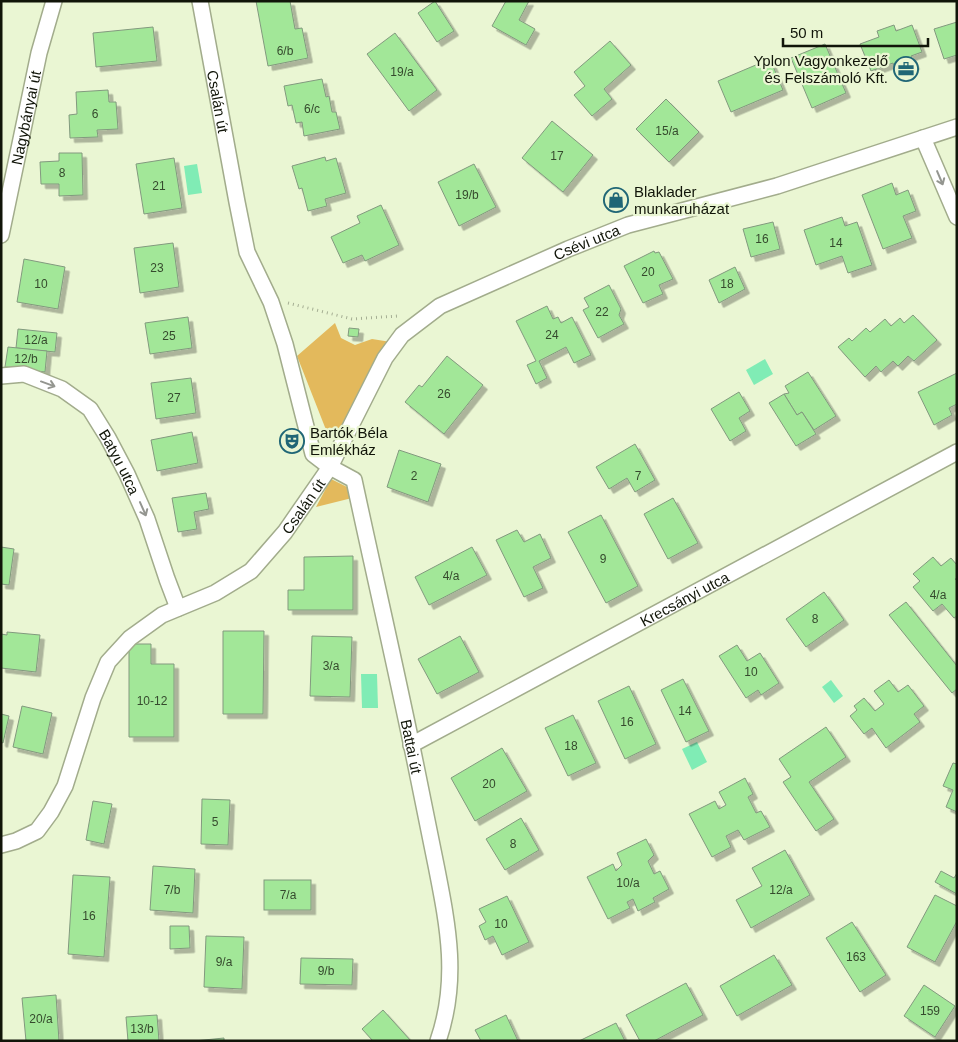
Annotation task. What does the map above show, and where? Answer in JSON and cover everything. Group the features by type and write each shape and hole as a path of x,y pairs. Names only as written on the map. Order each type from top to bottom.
{"street":[{"name":"Nagybányai út","path":"1,235 39,53 54,1"},
{"name":"Csalán út","path":"1,846 37,831 51,812 65,786 92,698 108,662 130,638 162,615 215,592 251,570 285,532 330,467 313,454 285,344 269,299 248,252 200,1"},
{"name":"Csévi utca","path":"330,467 385,358 402,334 440,306 568,249 628,225 777,186 957,127"},
{"path":"923,138 957,217"},
{"name":"Batyu utca","path":"1,376 24,374 62,389 90,409 127,474 147,519 178,608"},
{"name":"Krecsányi utca","path":"411,745 957,452"},
{"name":"Battai út","path":"330,467 354,480 441,893 449,942 450,987 447,1011 438,1041"}],"path":[{"path":"269,299 352,319 401,316"}],"shaded area":[{"path":"197,164 202,193 188,195 184,166"},
{"path":"335,323 341,338 355,345 372,339 391,342 343,432 330,440 297,356"},
{"path":"765,359 773,374 754,385 746,370"},
{"path":"331,479 349,488 352,498 316,507"},
{"path":"361,674 377,674 378,708 362,708"},
{"path":"831,680 843,696 834,703 822,687"},
{"path":"697,742 707,762 692,770 682,749"}],"building":[{"path":"256,1 290,1 295,29 302,28 308,58 268,66"},
{"path":"435,1 454,31 437,42 418,13"},
{"path":"506,1 529,1 519,20 535,29 526,45 492,26"},
{"path":"957,22 957,55 944,59 934,29"},
{"path":"894,25 896,31 912,25 922,52 911,56 915,65 897,72 893,63 871,71 860,44 879,37 877,31"},
{"path":"153,27 157,61 96,67 93,33"},
{"path":"395,33 437,90 409,111 367,54"},
{"path":"610,41 631,65 604,89 612,99 592,116 574,95 585,86 574,72"},
{"path":"825,44 846,93 812,108 791,58"},
{"path":"770,59 783,90 731,112 718,81"},
{"path":"322,79 326,97 329,96 332,112 336,112 340,129 304,136 302,122 296,123 292,105 288,106 284,86"},
{"path":"108,90 109,102 116,102 118,129 97,130 98,137 70,138 69,115 77,114 76,92"},
{"path":"666,99 699,132 669,162 636,129"},
{"path":"552,121 593,155 563,192 522,158"},
{"path":"59,153 82,153 83,195 59,196 59,184 41,184 40,162 59,161"},
{"path":"325,157 326,161 336,158 346,193 325,199 327,206 308,211 302,188 299,189 292,166"},
{"path":"174,158 182,208 144,214 136,164"},
{"path":"474,164 496,207 459,226 438,182"},
{"path":"892,183 896,195 908,190 916,211 903,216 912,238 883,249 862,195"},
{"path":"381,205 399,245 365,261 362,255 343,263 331,237 360,223 357,216"},
{"path":"842,217 845,226 857,222 872,265 848,273 842,256 816,265 804,230"},
{"path":"773,222 780,249 751,257 743,229"},
{"path":"173,243 179,287 140,293 134,248"},
{"path":"654,251 655,253 659,252 673,279 659,285 663,294 643,303 624,266"},
{"path":"24,259 65,267 58,309 17,302"},
{"path":"735,267 745,289 719,303 709,280"},
{"path":"609,285 621,309 619,315 624,324 598,338 583,310 589,307 584,298"},
{"path":"547,306 553,319 558,317 561,323 572,317 591,355 574,363 566,347 539,361 547,378 536,384 527,365 536,361 516,321"},
{"path":"913,315 937,340 914,361 908,356 898,366 893,361 881,372 876,366 865,377 838,347 849,338 852,341 866,328 870,332 885,319 891,326 900,318 904,323"},
{"path":"188,317 192,348 150,354 145,323"},
{"path":"349,328 359,329 358,337 348,336"},
{"path":"18,329 57,333 55,352 16,348"},
{"path":"8,347 47,351 45,372 5,367"},
{"path":"447,356 483,385 444,434 405,402 419,385 422,387"},
{"path":"808,372 836,416 814,430 802,412 797,415 784,394 789,393 785,386"},
{"path":"957,373 957,404 949,408 952,415 934,425 918,392"},
{"path":"191,378 196,413 156,419 151,383"},
{"path":"739,392 750,411 739,418 746,431 730,441 711,409"},
{"path":"784,394 797,415 802,412 816,434 796,446 769,403"},
{"path":"192,432 198,463 157,471 151,440"},
{"path":"635,444 655,480 635,492 627,478 609,489 596,467"},
{"path":"399,450 441,464 428,502 387,487"},
{"path":"206,493 209,509 194,512 197,529 178,532 172,498"},
{"path":"673,498 698,543 668,559 644,514"},
{"path":"601,515 638,586 606,603 568,532"},
{"path":"517,530 524,542 540,534 551,558 533,567 543,588 524,597 496,540"},
{"path":"1,547 14,549 9,585 1,584"},
{"path":"472,547 487,575 429,605 415,577"},
{"path":"353,556 353,610 288,610 288,590 304,590 304,557"},
{"path":"933,557 941,566 951,558 957,565 957,578 955,579 957,581 957,616 954,618 942,604 933,611 913,587 920,581 913,574"},
{"path":"824,592 844,620 806,647 786,619"},
{"path":"906,602 957,666 957,689 952,693 889,615"},
{"path":"223,631 264,631 263,714 223,714"},
{"path":"7,632 40,635 36,672 1,668 1,634 7,635"},
{"path":"312,636 352,637 350,697 310,696"},
{"path":"460,636 479,672 437,694 418,659"},
{"path":"129,644 151,644 151,664 174,664 174,737 129,737"},
{"path":"737,645 747,661 760,653 779,683 761,695 758,690 746,698 719,656"},
{"path":"683,679 709,731 686,742 661,690"},
{"path":"889,680 898,692 908,685 924,706 914,714 920,722 886,748 872,728 864,734 850,716 857,710 854,706 864,698 875,711 884,704 874,691"},
{"path":"629,686 656,744 625,759 598,701"},
{"path":"22,706 52,713 43,754 13,747"},
{"path":"1,714 9,716 3,743 1,742"},
{"path":"573,715 596,763 568,776 545,728"},
{"path":"826,727 846,757 809,782 834,819 816,831 783,782 791,777 779,759"},
{"path":"502,748 527,791 475,821 451,778"},
{"path":"953,763 957,764 957,812 946,807 953,790 943,786"},
{"path":"745,778 753,794 748,797 756,813 761,811 770,827 744,840 738,830 726,836 731,847 712,857 689,814 715,801 719,809 726,805 719,792"},
{"path":"202,799 230,800 228,845 201,844"},
{"path":"93,801 112,804 104,844 86,840"},
{"path":"521,818 539,850 505,870 486,839"},
{"path":"646,839 654,855 648,861 654,874 660,871 669,889 653,898 655,902 638,911 633,899 627,902 630,908 608,919 587,877 613,864 616,871 622,865 617,853"},
{"path":"785,850 810,895 751,928 736,900 762,886 752,868"},
{"path":"153,866 195,869 193,913 150,910"},
{"path":"941,871 954,878 957,873 957,894 935,882"},
{"path":"73,875 110,877 104,957 68,954"},
{"path":"264,880 311,880 311,910 264,910"},
{"path":"935,895 957,906 957,921 935,962 907,947"},
{"path":"507,896 529,942 502,955 493,936 485,940 479,926 486,922 479,909"},
{"path":"852,922 886,975 860,992 826,938"},
{"path":"170,926 189,926 190,948 170,949"},
{"path":"206,936 244,937 242,989 204,987"},
{"path":"774,955 792,985 737,1016 720,986"},
{"path":"301,958 353,959 352,985 300,984"},
{"path":"686,983 703,1015 654,1041 640,1041 626,1015"},
{"path":"924,985 955,1006 935,1037 904,1016"},
{"path":"56,995 59,1041 26,1041 22,998"},
{"path":"383,1010 411,1041 373,1041 362,1029"},
{"path":"157,1015 159,1041 128,1041 126,1017"},
{"path":"506,1015 518,1041 481,1041 475,1030"},
{"path":"616,1023 625,1041 579,1041"},
{"path":"224,1038 224,1041 194,1041"}],"place":[{"name":"Yplon Vagyonkezelő és Felszámoló Kft.","path":"906,69"},
{"name":"Blaklader munkaruházat","path":"616,200"},
{"name":"Bartók Béla Emlékház","path":"292,441"}]}
